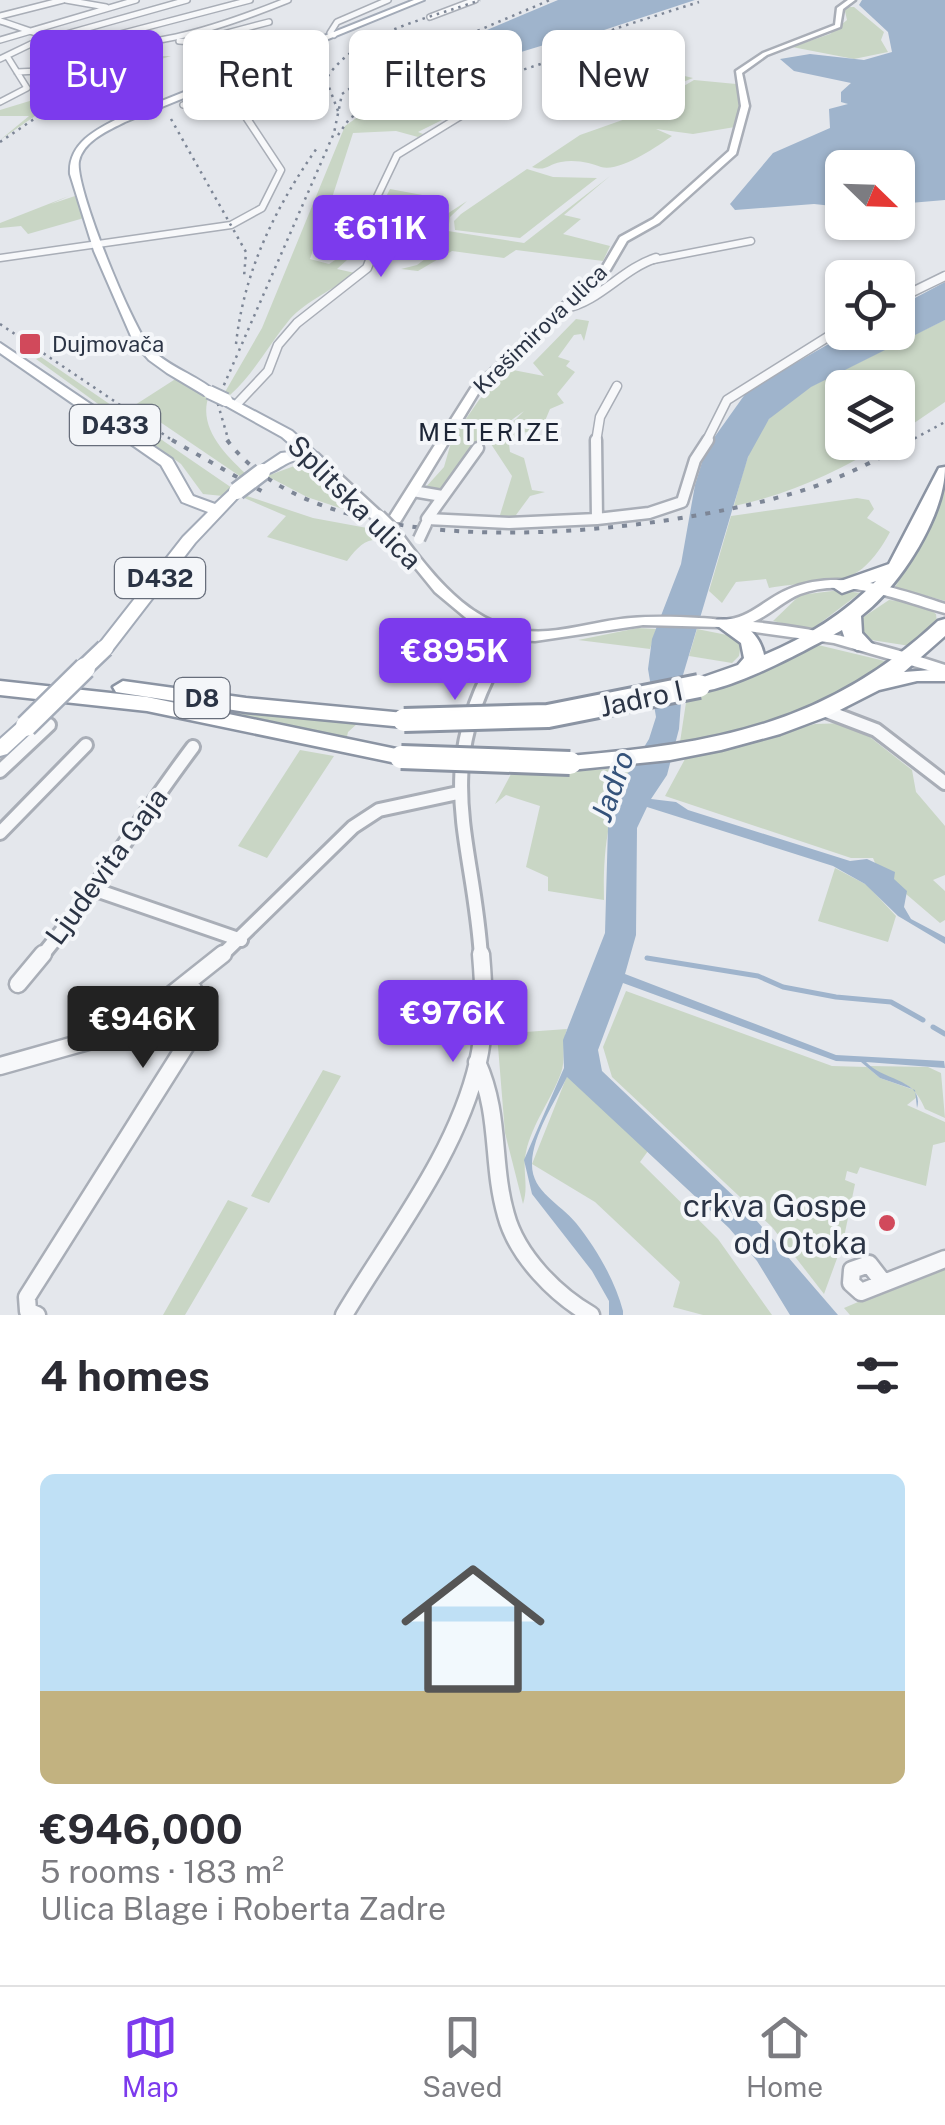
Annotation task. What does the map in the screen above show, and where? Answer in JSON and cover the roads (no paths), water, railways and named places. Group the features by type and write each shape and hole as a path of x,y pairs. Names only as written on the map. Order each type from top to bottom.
{"highway":[{"name":"D8","path":"745,670 818,635 878,592 898,566 945,472"},
{"path":"842,586 866,582 898,566"},
{"path":"851,612 852,635 864,646"},
{"path":"721,623 742,632 754,646 754,659 745,670"},
{"name":"D8","path":"0,688 147,704 401,757 449,762 623,760 732,738 821,709 910,658 945,624"},
{"name":"Jadro I","path":"380,718 548,716 699,686 745,670"},
{"path":"856,692 917,674 945,672"},
{"name":"D8","path":"0,675 380,718"},
{"path":"362,751 354,739 364,727 380,718"}],"main road":[{"name":"Splitska ulica","path":"420,0 140,112 84,146 74,159 74,174 140,343 179,374 287,434 388,523 472,617 512,635 561,636 643,621 721,623"},
{"name":"Krešimirova ulica","path":"388,523 476,390 607,268 623,240 656,221 732,152 746,106 738,72 746,64 838,26 840,8 852,0"},
{"name":"D433","path":"1,349 167,462 191,501 217,510"},
{"path":"280,458 290,445 287,434"},
{"name":"D432","path":"262,472 313,456"},
{"path":"280,458 313,456"},
{"name":"D432","path":"0,750 105,648 217,510 280,458"},
{"path":"721,623 758,617 799,589 842,586 945,609"},
{"path":"472,617 492,646 488,676"},
{"path":"721,623 818,635 910,658 945,672"}],"street":[{"path":"1,19 64,0 183,21"},
{"path":"35,30 136,0"},
{"path":"83,30 187,0"},
{"path":"230,0 248,1"},
{"path":"169,40 288,0"},
{"path":"334,36 330,33 338,22 388,0"},
{"path":"430,17 475,0"},
{"path":"142,30 248,1"},
{"path":"1,19 30,30"},
{"path":"163,40 193,42 269,22"},
{"path":"1,39 30,32"},
{"path":"1,39 30,44"},
{"path":"0,102 27,88 3,58 30,44"},
{"path":"17,72 30,71"},
{"path":"0,258 216,230 262,208 281,170 248,120"},
{"path":"231,402 268,371 278,345 297,323 366,268 376,248 365,222 397,155 455,120"},
{"path":"566,308 577,307 604,283 633,266 701,247 751,241"},
{"path":"915,290 945,276"},
{"path":"426,521 597,519 649,513 682,502 695,460 724,415 727,400 825,339"},
{"path":"597,519 592,486 596,420 617,386"},
{"path":"417,542 442,496 478,448"},
{"path":"413,490 442,496"},
{"path":"344,1315 442,1145 478,1062 481,1012 476,911 458,794 462,746 488,676 512,635"},
{"path":"821,709 876,730 945,783"},
{"path":"0,771 49,725"},
{"path":"0,833 86,744"},
{"name":"Ljudevita Gaja","path":"18,984 96,890 144,812 193,747"},
{"path":"0,1066 92,1040 155,1008 241,940 353,827 379,810 458,794"},
{"path":"96,890 241,940"},
{"path":"37,1315 28,1310 27,1297 205,1015 190,984"},
{"path":"478,1062 492,1095 506,1217 537,1270 569,1310 591,1315"},
{"path":"883,1282 945,1259"}],"water":[{"path":"558,0 695,0 604,30 542,30 542,46 522,52 522,30 487,30"},
{"path":"862,0 945,0 945,200 915,203 915,150 825,150 825,205 735,210 730,204 773,153 830,128 829,109 848,104 841,102 841,92 851,83 794,71 780,59 810,54 864,60 892,52 888,32 859,5"},
{"name":"Jadro","path":"945,282 945,320 915,335 915,298"},
{"name":"Jadro","path":"825,346 825,350 885,350 845,370 825,370 825,380 769,419 748,457 683,675 679,729 667,775 651,799 676,802 688,810 850,861 867,859 895,872 894,879 907,891 904,907 911,919 945,937 945,944 898,916 865,884 833,866 647,807 637,828 636,935 625,974 836,1055 944,1061 945,1068 866,1062 912,1089 880,1078 861,1062 836,1061 623,983 598,1050 602,1071 744,1206 838,1315 790,1315 757,1261 729,1228 567,1077 536,1141 533,1173 541,1189 591,1243 615,1288 623,1315 609,1315 609,1301 592,1271 532,1194 524,1160 564,1068 563,1040 605,933 608,827 619,788 649,739 656,717 648,669 652,639 681,564 695,485 706,449 748,390"}],"waterway":[{"path":"647,958 758,976 783,987 836,997 891,1002 923,1020"},
{"path":"933,1027 945,1034"}],"railway":[{"path":"338,111 326,79 356,49 396,29 480,0"},
{"path":"229,442 217,401 334,133 342,94 364,79 550,0"},
{"path":"338,135 350,118 372,106 479,84 590,48 614,29 699,2"},
{"path":"171,119 246,252 244,277"},
{"path":"0,142 33,120"},
{"path":"236,344 246,291 264,241 317,148"},
{"path":"0,324 172,440"},
{"path":"915,438 945,422"},
{"path":"172,440 265,493"},
{"path":"229,442 274,482 338,511 413,527 495,532 579,530 733,508 825,483 876,460"}],"place":[{"name":"Dujmovača","path":"30,344"},
{"name":"crkva Gospe od Otoka","path":"887,1223"}],"district":[{"name":"METERIZE","path":"490,432"}]}
